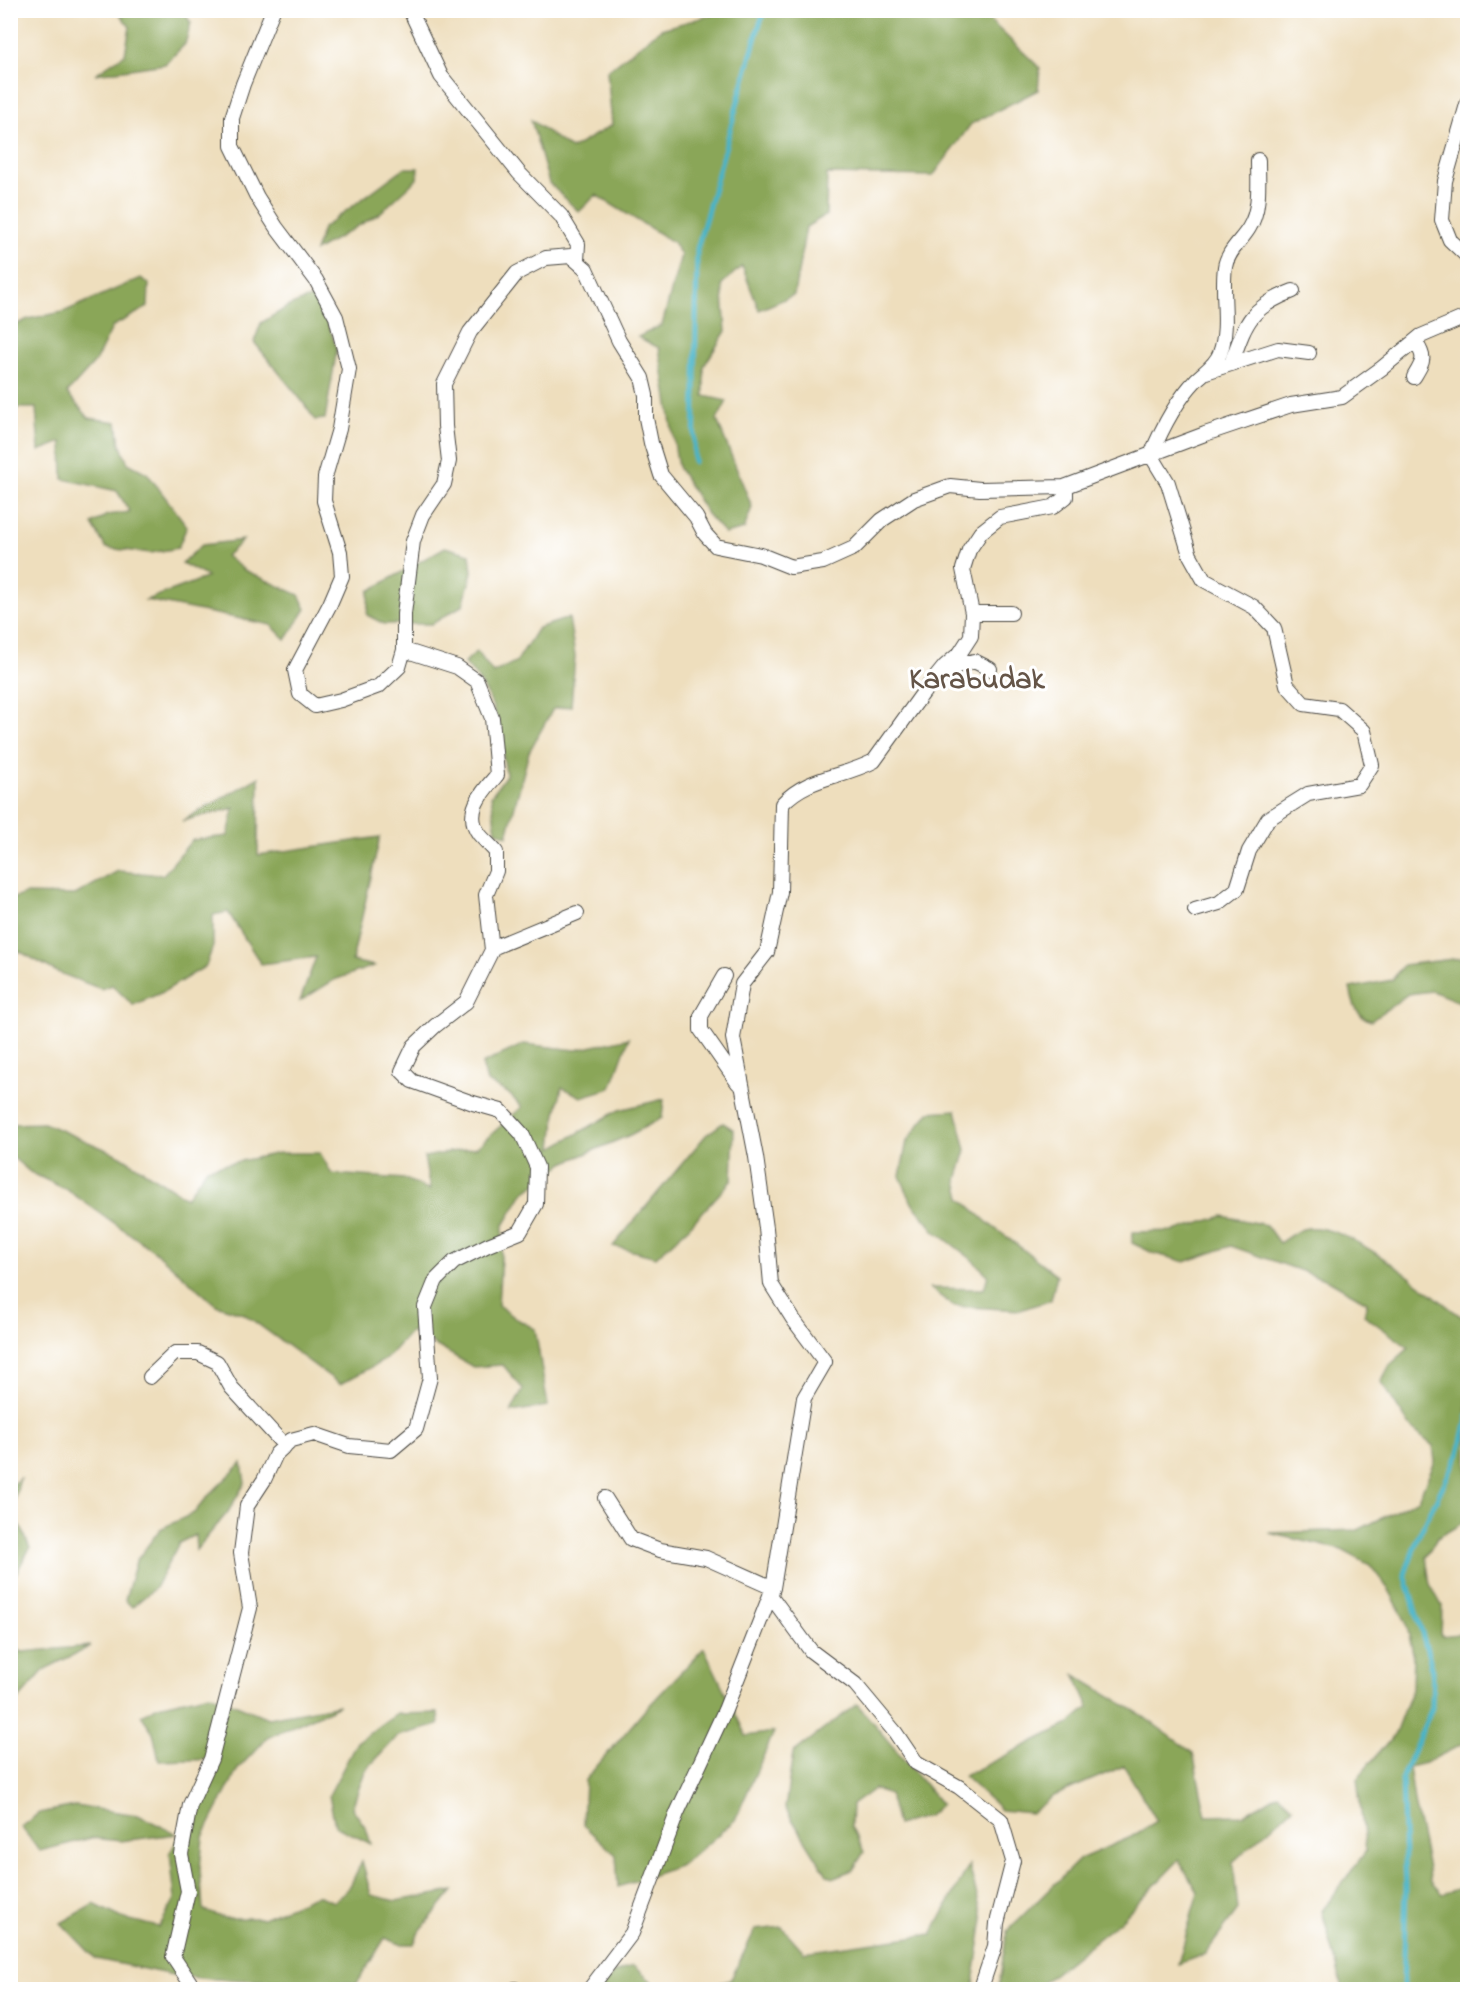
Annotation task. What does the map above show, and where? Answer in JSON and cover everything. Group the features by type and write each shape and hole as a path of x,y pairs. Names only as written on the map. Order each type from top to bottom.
{"street":[{"path":"273,10 232,118 232,146 257,197 276,227 316,280 336,317 349,369 339,429 325,477 324,501 340,552 342,576 295,670 300,694 315,706 341,700 379,686 399,667 404,650 404,614 413,541 423,515 444,484 449,461 444,384 470,332 517,273 546,258 571,256 586,269 619,341 642,378 646,395 646,418 661,474 696,517 705,534 716,546 761,555 791,567 823,561 854,548 882,520 914,499 950,486 980,489 1064,487 1205,434 1291,405 1342,398 1421,336 1467,316"},
{"path":"411,10 441,76 519,173 561,216 578,244 577,261"},
{"path":"1467,101 1445,181 1442,219 1450,240 1467,257"},
{"path":"1152,455 1165,422 1195,381 1220,355 1225,332 1226,264 1256,212 1258,160"},
{"path":"1231,364 1244,327 1255,311 1275,298 1293,291"},
{"path":"1414,377 1423,361 1423,353 1415,341"},
{"path":"1204,373 1278,349 1309,353"},
{"path":"1152,455 1168,483 1190,555 1204,580 1254,607 1274,628 1287,685 1304,704 1339,709 1364,731 1372,765 1359,785 1308,794 1268,819 1249,851 1237,889 1219,903 1195,910"},
{"path":"590,1989 632,1933 677,1813 725,1710 772,1591 804,1398 825,1362 793,1319 771,1284 756,1157 733,1038 742,984 767,952 780,892 782,804 793,793 811,783 864,767 874,761 923,693 945,666 960,653 971,636 972,613 963,569 969,550 981,532 1000,517 1053,507 1066,497 1064,487"},
{"path":"972,613 1011,612"},
{"path":"195,1989 173,1957 188,1891 181,1854 190,1805 211,1759 250,1608 241,1553 247,1506 264,1480 276,1454 291,1440 314,1434 349,1446 391,1450 416,1429 430,1378 425,1307 436,1280 454,1262 520,1232 536,1204 537,1167 522,1134 501,1111 412,1081 402,1071 414,1046 466,1002 492,948 486,895 496,871 496,852 477,833 472,815 479,796 497,775 492,718 477,681 457,667 404,650"},
{"path":"923,693 957,666 974,661 990,669"},
{"path":"492,948 576,913"},
{"path":"724,976 701,1016 701,1030 743,1090"},
{"path":"150,1377 175,1353 198,1353 217,1362 231,1387 285,1446"},
{"path":"605,1498 631,1539 660,1550 706,1558 772,1591 811,1651 855,1684 895,1732 916,1763 959,1787 1000,1820 1013,1861 997,1923 995,1946 983,1982 985,1989"}],"green space":[{"path":"714,10 980,11 1040,68 1038,90 971,124 933,176 827,174 826,215 806,227 794,295 759,310 742,266 722,284 726,331 704,366 704,396 727,401 717,420 752,507 744,529 725,534 707,514 678,467 659,348 638,337 662,325 681,255 673,242 596,195 579,212 549,183 531,120 571,149 612,125 607,71 661,29 712,15"},
{"path":"117,11 183,11 191,23 185,44 165,64 95,74 125,54 130,27"},
{"path":"404,168 418,168 417,179 379,214 315,251 323,228"},
{"path":"141,278 149,284 148,307 113,326 95,362 67,393 89,418 117,422 120,444 128,463 147,473 187,526 178,548 151,553 106,548 92,524 107,515 130,512 117,491 63,479 62,442 39,451 36,408 10,408 11,327 28,319 63,312"},
{"path":"312,297 322,306 337,349 325,419 315,420 254,342 261,323 289,306"},
{"path":"243,540 226,556 244,570 299,595 306,609 286,640 271,625 146,600 208,577 182,563 202,545"},
{"path":"445,547 470,554 472,572 463,605 432,624 384,624 367,615 369,591"},
{"path":"569,618 575,656 571,706 553,709 529,752 507,836 496,831 491,796 506,775 496,715 476,676 464,663 477,651 493,673 517,661 538,628"},
{"path":"259,777 258,855 380,837 352,961 374,966 334,980 300,1001 316,957 261,964 228,912 213,915 213,946 206,966 163,992 133,1005 112,985 101,989 57,972 19,951 11,955 11,899 25,894 75,895 118,871 163,875 192,840 228,836 234,808 182,821"},
{"path":"1461,958 1467,960 1467,1005 1432,991 1408,994 1371,1021 1358,1012 1352,999 1350,988 1392,980 1403,965"},
{"path":"629,1038 611,1088 581,1097 562,1087 552,1148 619,1110 664,1099 662,1118 630,1135 564,1163 523,1193 503,1227 498,1305 535,1329 548,1406 511,1412 523,1389 503,1365 473,1367 411,1331 385,1360 340,1384 244,1314 216,1305 157,1253 67,1190 30,1172 11,1156 11,1124 44,1123 121,1156 186,1198 207,1168 279,1153 320,1153 332,1174 405,1179 430,1190 424,1157 477,1147 522,1107 508,1093 487,1082 482,1064 524,1044 576,1050"},
{"path":"956,1110 966,1150 957,1180 961,1198 988,1223 1057,1275 1051,1300 1020,1310 953,1306 930,1288 984,1289 988,1275 935,1231 912,1203 900,1176 907,1141 929,1112"},
{"path":"723,1123 734,1130 732,1180 689,1227 656,1257 613,1246 706,1135"},
{"path":"1223,1216 1266,1225 1279,1243 1303,1229 1320,1228 1339,1234 1382,1258 1467,1320 1467,1517 1461,1524 1437,1538 1426,1557 1430,1584 1442,1606 1441,1636 1467,1633 1467,1742 1425,1763 1409,1767 1431,1882 1442,1894 1467,1886 1467,1989 1343,1989 1322,1911 1366,1851 1357,1779 1395,1733 1412,1688 1413,1654 1406,1622 1389,1590 1370,1565 1342,1550 1269,1533 1358,1530 1418,1499 1435,1462 1433,1446 1411,1428 1381,1382 1390,1365 1409,1348 1364,1315 1367,1302 1330,1281 1231,1246 1185,1262 1153,1253 1132,1243 1133,1232 1174,1231"},
{"path":"242,1463 245,1483 228,1512 196,1550 195,1535 179,1543 155,1588 132,1607 125,1600 136,1561 160,1529 194,1513"},
{"path":"20,1478 11,1515 11,1486"},
{"path":"11,1515 22,1529 30,1548 11,1582"},
{"path":"11,1645 22,1652 91,1646 45,1669 11,1708"},
{"path":"704,1648 746,1736 774,1732 735,1820 679,1866 618,1887 616,1855 583,1825 585,1780 644,1711"},
{"path":"1075,1675 1140,1714 1193,1753 1206,1816 1243,1815 1278,1794 1293,1807 1233,1862 1238,1910 1205,1954 1178,1964 1198,1892 1179,1860 1121,1920 1035,1989 1001,1989 999,1985 1007,1931 1080,1859 1131,1837 1157,1821 1124,1766 1054,1796 1031,1813 1001,1810 964,1776 1069,1724 1089,1707"},
{"path":"210,1694 268,1718 340,1705 267,1738 238,1769 203,1837 200,1869 203,1910 224,1918 263,1918 317,1895 334,1902 350,1886 362,1861 371,1895 396,1901 453,1891 419,1932 414,1944 400,1944 385,1938 357,1983 210,1979 173,1975 96,1959 61,1923 94,1904 122,1918 159,1927 175,1899 170,1853 221,1759 159,1761 153,1732 141,1715 158,1706"},
{"path":"857,1704 941,1804 928,1816 897,1825 889,1794 874,1789 852,1805 851,1826 864,1852 853,1870 832,1878 827,1875 785,1808 793,1753"},
{"path":"438,1713 439,1725 398,1736 365,1771 352,1808 366,1828 371,1844 335,1826 329,1795 357,1742 397,1714"},
{"path":"75,1806 138,1815 177,1834 121,1841 91,1838 40,1851 21,1827 39,1813"},
{"path":"969,1865 983,1919 974,1976 975,1989 696,1989 731,1979 755,1930 782,1927 804,1952 932,1934"},
{"path":"633,1966 661,1989 600,1989 614,1973"}],"waterway":[{"path":"694,462 697,249 765,10"},
{"path":"1403,1990 1406,1887 1402,1777 1432,1708 1433,1671 1405,1574 1419,1535 1459,1453 1468,1416"}],"district":[{"name":"Karabudak","path":"977,681"}]}
